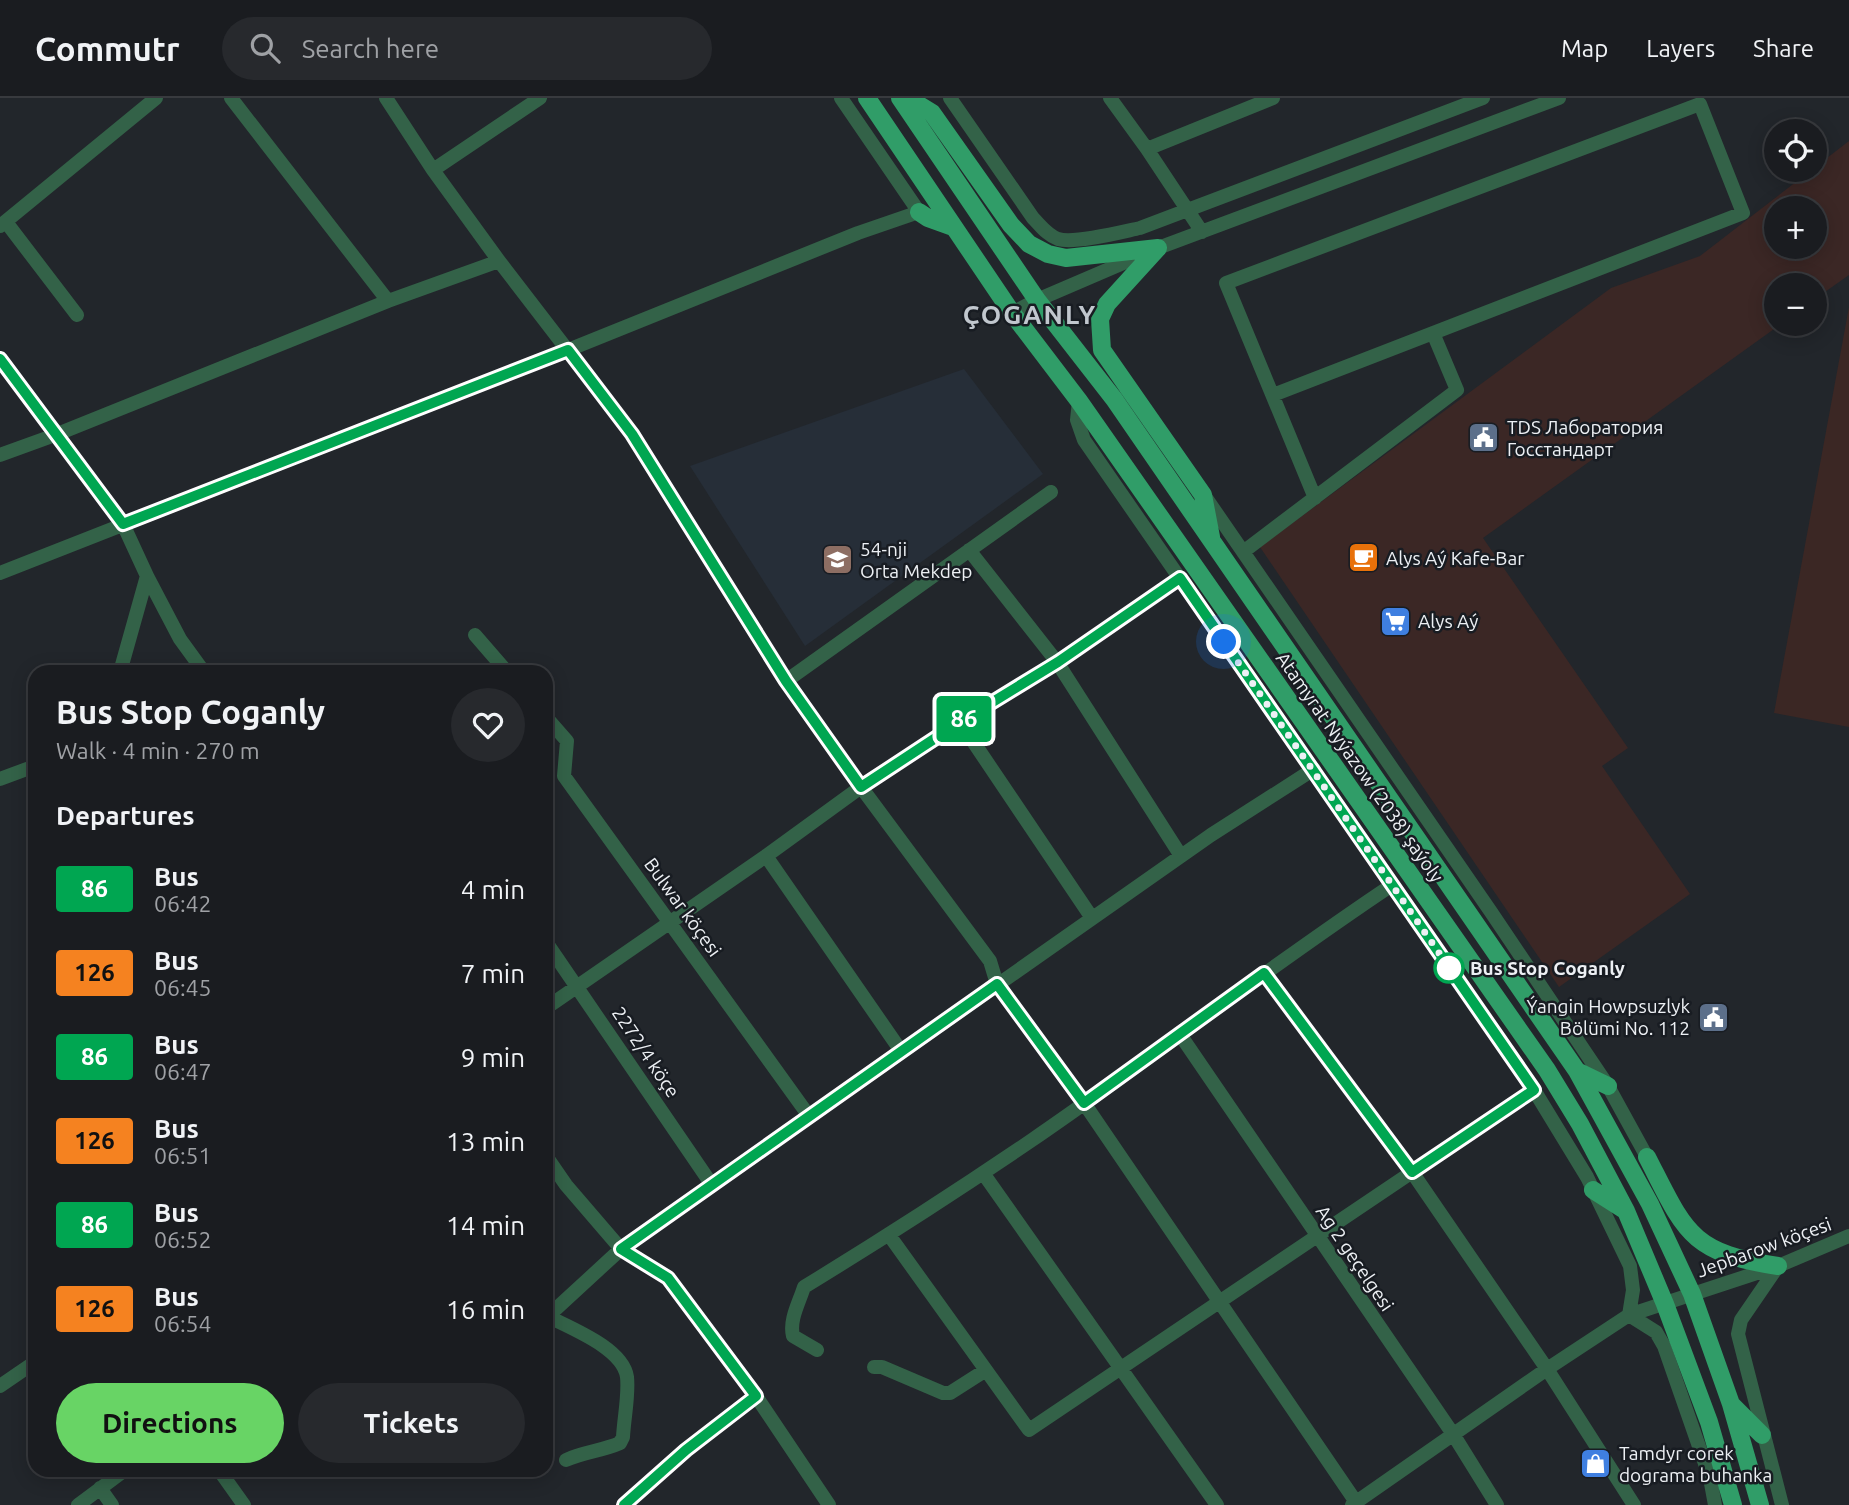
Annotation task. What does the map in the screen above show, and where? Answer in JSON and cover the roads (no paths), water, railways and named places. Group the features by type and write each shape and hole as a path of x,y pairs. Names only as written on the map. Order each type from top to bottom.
{"main road":[{"name":"Atamyrat Nyýazow (2038) şaýoly","path":"867,98 1012,313 1079,401 1547,1070 1580,1124 1626,1212 1665,1304 1709,1422 1733,1505"},
{"name":"Atamyrat Nyýazow (2038) şaýoly","path":"900,98 1037,300 1114,399 1577,1071 1650,1204 1692,1294 1731,1404 1760,1505"},
{"path":"908,98 927,105 1011,225 1028,244 1048,254 1066,258 1158,248"},
{"path":"974,173 986,225"},
{"path":"919,212 953,227"},
{"path":"1158,248 1114,294 1100,319 1102,350 1203,495 1212,544"},
{"path":"1114,399 1149,417"},
{"path":"1577,1071 1608,1086"},
{"path":"1647,1157 1650,1204"},
{"path":"1647,1157 1677,1216 1700,1242 1732,1258 1778,1266"},
{"path":"1593,1191 1626,1212"},
{"path":"1731,1404 1762,1435"}],"street":[{"path":"77,315 3,224 156,98"},
{"path":"231,98 388,301"},
{"path":"386,98 433,170 499,261 632,434 786,681 990,961 997,984 1084,1103 1355,1504"},
{"path":"433,170 523,103 540,98"},
{"path":"0,573 858,233 919,212 841,98"},
{"path":"950,98 1033,218 1046,232 1060,240 1140,229 1483,98"},
{"path":"1110,98 1202,232"},
{"path":"1147,149 1273,98"},
{"path":"1012,313 1158,248 1559,98"},
{"path":"1273,395 1743,212 1700,104 1226,283 1315,498"},
{"path":"0,455 388,301 499,261"},
{"path":"1243,552 1457,390 1433,333"},
{"path":"0,359 123,524 180,639 199,665"},
{"path":"1079,401 1077,419 1084,440 1534,1090 1593,1191 1630,1266 1633,1290 1629,1315 1656,1332 1664,1346 1710,1478 1715,1505"},
{"path":"786,681 1051,492"},
{"path":"1203,495 1492,912 1608,1086 1647,1157"},
{"path":"970,550 1058,662 1181,856"},
{"path":"122,665 147,576"},
{"path":"553,1003 861,787 1058,662 1180,578"},
{"path":"475,635 501,665"},
{"path":"960,722 1092,918"},
{"name":"Bulwar köçesi","path":"553,725 567,741 564,776 809,1116"},
{"path":"0,779 28,769"},
{"path":"553,1311 621,1249 1181,856 1314,769"},
{"path":"766,856 901,1051"},
{"path":"817,1350 793,1336 791,1332 804,1287 983,1173 1392,885"},
{"name":"2272/4 köçe","path":"553,951 712,1185"},
{"path":"1264,973 1412,1172 1547,1369 1634,1505"},
{"name":"Ag 2 geçelgesi","path":"1180,1033 1453,1434 1497,1505"},
{"path":"889,1235 1029,1430 1534,1090"},
{"path":"553,1166 621,1249 668,1278 756,1396 829,1505"},
{"path":"983,1173 1217,1505"},
{"name":"Jepbarow köçesi","path":"1355,1504 1547,1369 1629,1315 1778,1266 1849,1237"},
{"path":"1778,1266 1741,1320 1738,1334 1782,1505"},
{"path":"553,1320 603,1346 615,1356 627,1377 623,1437 620,1443 566,1460"},
{"path":"0,1386 28,1367"},
{"path":"874,1367 882,1367 943,1393 950,1393 986,1370"},
{"path":"624,1505 686,1450 756,1396"},
{"path":"78,1505 115,1477"},
{"path":"224,1477 244,1505"},
{"path":"100,1488 112,1505"}],"place":[{"name":"TDS Лаборатория Госстандарт","path":"1484,438"},
{"name":"Alys Aý Kafe-Bar","path":"1363,558"},
{"name":"54-nji Orta Mekdep","path":"837,560"},
{"name":"Alys Aý","path":"1395,621"},
{"name":"Bus Stop Coganly","path":"1449,968"},
{"name":"Ýangin Howpsuzlyk Bölümi No. 112","path":"1713,1017"},
{"name":"Tamdyr corek dograma buhanka","path":"1596,1464"}],"district":[{"name":"ÇOGANLY","path":"1030,314"}]}
